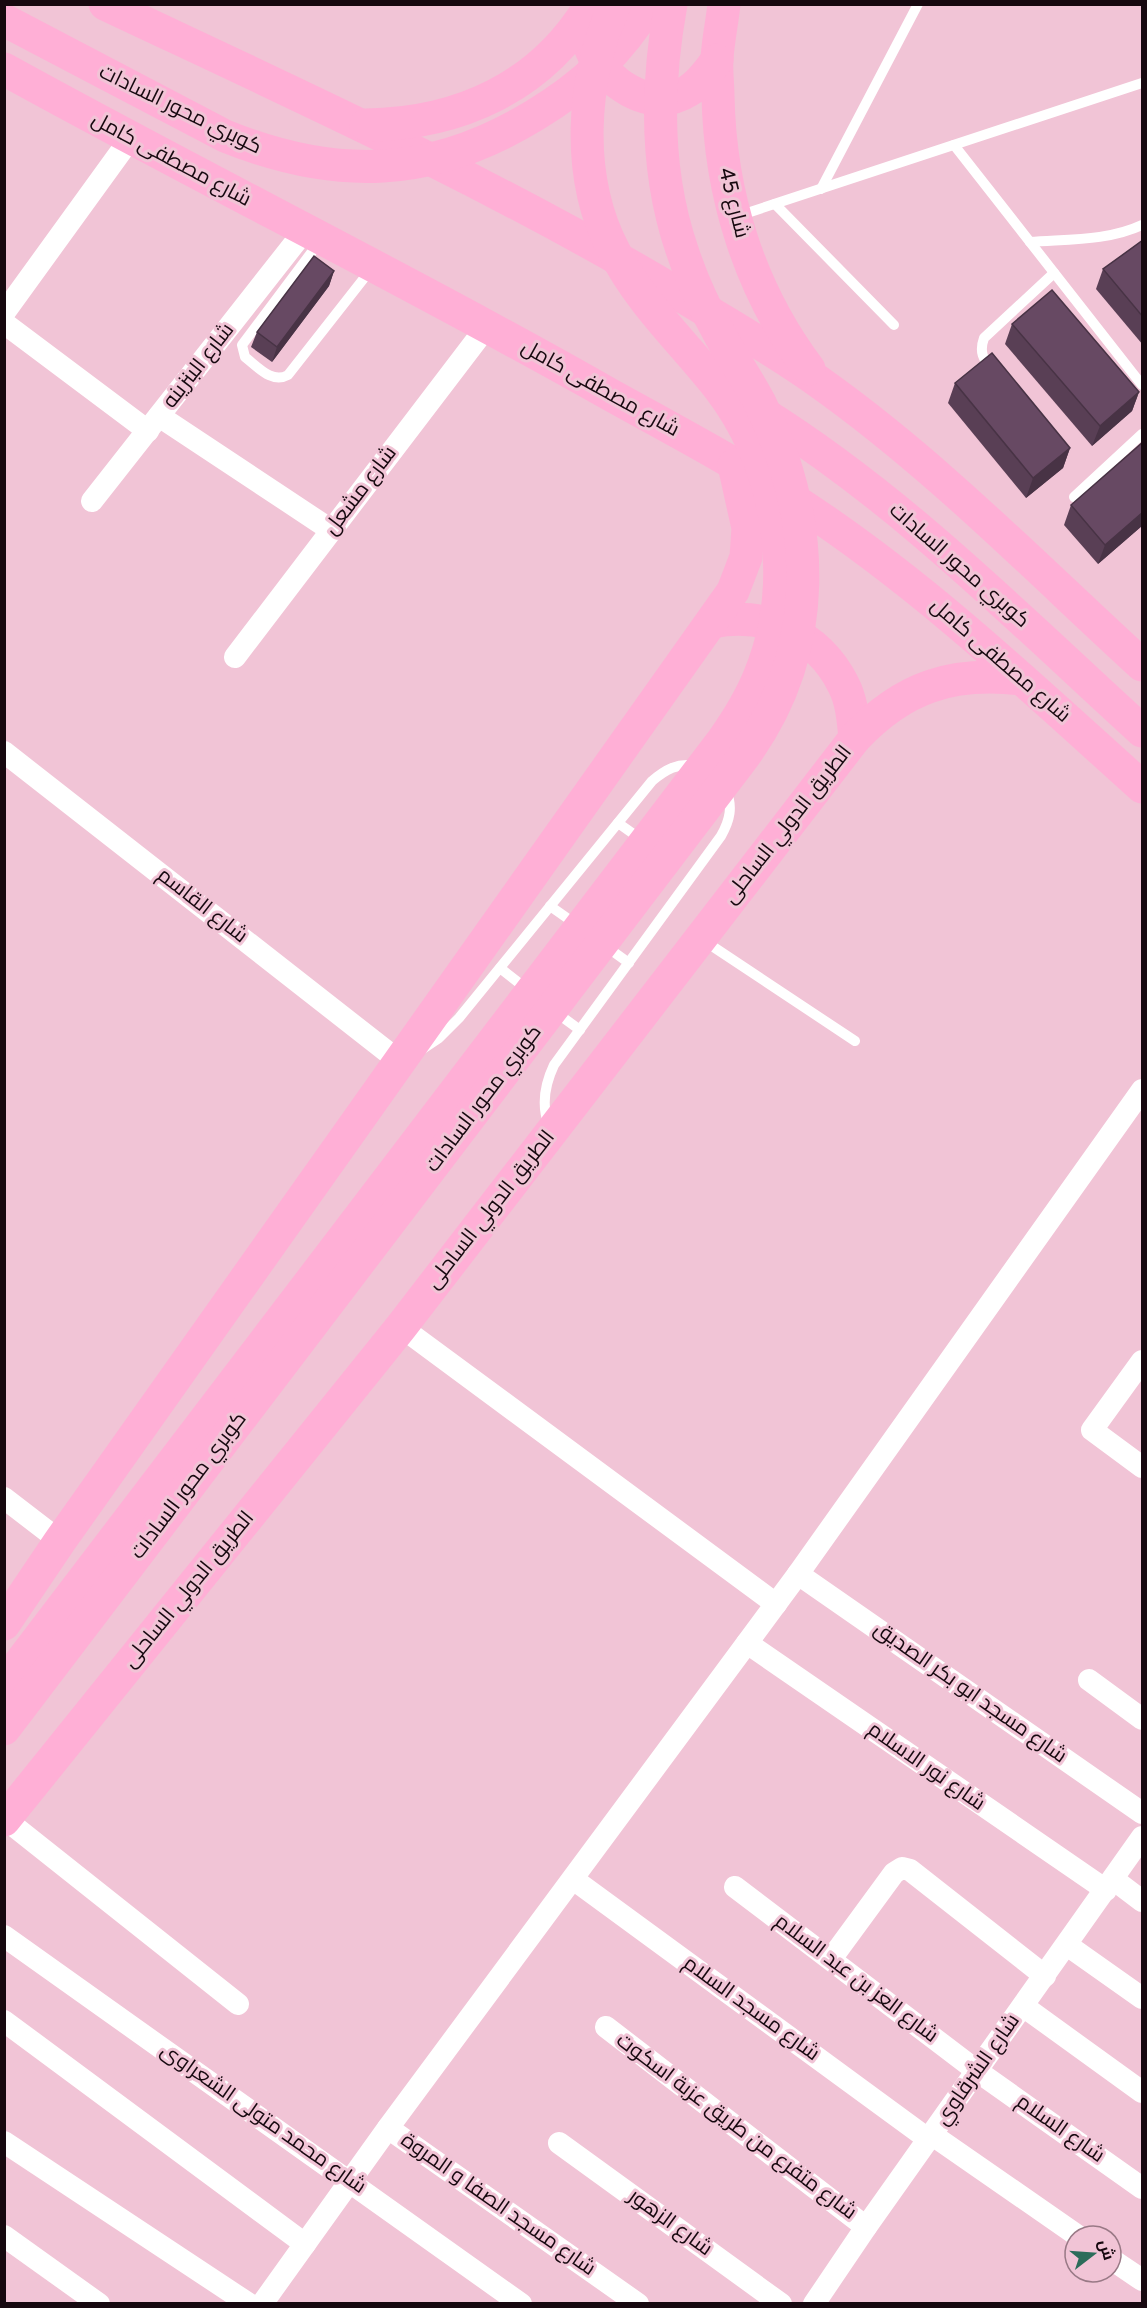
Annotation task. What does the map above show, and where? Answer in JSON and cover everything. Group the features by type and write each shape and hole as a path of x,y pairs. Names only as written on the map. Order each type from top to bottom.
{"main road":[{"path":"105,4 457,171 621,260 731,325 819,382 901,445 997,528 1143,665"},
{"name":"كوبري محور السادات","path":"4,1729 448,1124 723,740 741,713 759,676 773,631 780,555 777,526 763,470 737,415 720,390 640,293 626,272 613,250 595,201 590,174 588,120 595,66 615,4"},
{"name":"كوبري محور السادات","path":"4,20 225,136 262,151 323,164 383,166 440,159 512,129 546,109 596,71 618,49 649,4"},
{"name":"كوبري محور السادات","path":"4,1684 757,739 780,693 796,639 801,612 803,555 795,499 774,435 759,402 706,310 675,228 666,186 660,125 664,43 671,4"},
{"name":"شارع 45","path":"724,4 717,60 719,140 735,218 752,268 766,298 799,356 819,382"},
{"path":"363,126 420,122 448,115 509,88 547,61 567,41 585,14"},
{"path":"585,14 592,53 612,79 641,98 671,99 688,91 717,60"},
{"name":"شارع مصطفى كامل","path":"4,69 130,139 488,325 802,506 879,559 952,616 1143,787"},
{"name":"كوبري محور السادات","path":"720,390 799,436 924,531 1143,731"},
{"path":"4,1624 399,1060 733,591 746,557 748,528 734,465"},
{"path":"712,622 732,618 759,620 785,628 809,642 828,661 843,684 852,710 855,738"},
{"name":"الطريق الدولي الساحلى","path":"5,1820 401,1328 855,738 873,718 895,703 934,684 969,676 1021,679"}],"street":[{"path":"4,313 130,139"},
{"name":"شارع البنزينه","path":"92,501 313,234"},
{"path":"4,323 154,424 331,530"},
{"name":"شارع مشعل","path":"235,657 488,325"},
{"name":"شارع القاسم","path":"4,752 399,1060"},
{"path":"262,2304 388,2128 798,1574 1143,1090"},
{"path":"401,1328 776,1604"},
{"path":"1143,1361 1092,1430 1143,1467"},
{"path":"4,1498 60,1541"},
{"name":"شارع مسجد ابو بكر الصديق","path":"798,1574 1143,1813"},
{"name":"شارع نور الاسلام","path":"747,1643 1110,1885 1143,1901"},
{"path":"1089,1680 1143,1719"},
{"path":"5,1820 238,2004"},
{"name":"شارع الشرقاوي","path":"814,2304 866,2227 1143,1837"},
{"path":"831,1959 894,1873 902,1868 910,1870 1046,1976"},
{"name":"شارع مسجد السلام","path":"573,1879 930,2137 1063,2226"},
{"name":"شارع العز بن عبد السلام","path":"735,1887 977,2071"},
{"name":"شارع محمد متولى الشعراوى","path":"4,1936 521,2304"},
{"path":"1067,1945 1143,1998"},
{"path":"1023,2006 1143,2092"},
{"path":"4,2021 305,2244"},
{"name":"شارع متفرع من طريق عزبة اسكوت","path":"606,2027 866,2227"},
{"name":"شارع السلام","path":"977,2071 1143,2188"},
{"name":"شارع مسجد الصفا و المروة","path":"388,2128 638,2304"},
{"path":"4,2142 249,2304"},
{"name":"شارع الزهور","path":"559,2143 781,2304"},
{"path":"4,2236 99,2304"},
{"path":"1123,2267 1143,2280"}],"lane":[{"path":"821,189 918,4"},
{"path":"735,218 1143,83"},
{"path":"954,145 1143,385"},
{"path":"775,204 894,326"},
{"path":"1030,242 1104,236 1143,225"},
{"path":"313,234 242,345 245,357 272,378 278,379 288,375 374,266"},
{"path":"1002,381 982,356 981,347 984,338 1054,273"},
{"path":"1074,497 1143,434"},
{"path":"399,1060 427,1047 444,1033 663,771 678,765 693,765 707,770 719,779 728,792 731,807 729,822 683,869 629,963 554,1065 546,1087 545,1110 552,1132"},
{"path":"618,823 683,869"},
{"path":"550,906 629,963"},
{"path":"700,938 855,1041"},
{"path":"500,968 580,1030"}],"building":[{"path":"1143,240 1143,317 1103,269"},
{"path":"314,256 334,271 277,347 257,332"},
{"path":"1052,290 1139,392 1100,426 1012,324"},
{"path":"992,353 1070,448 1033,478 955,383"},
{"path":"1143,442 1143,512 1105,545 1071,505"}]}
